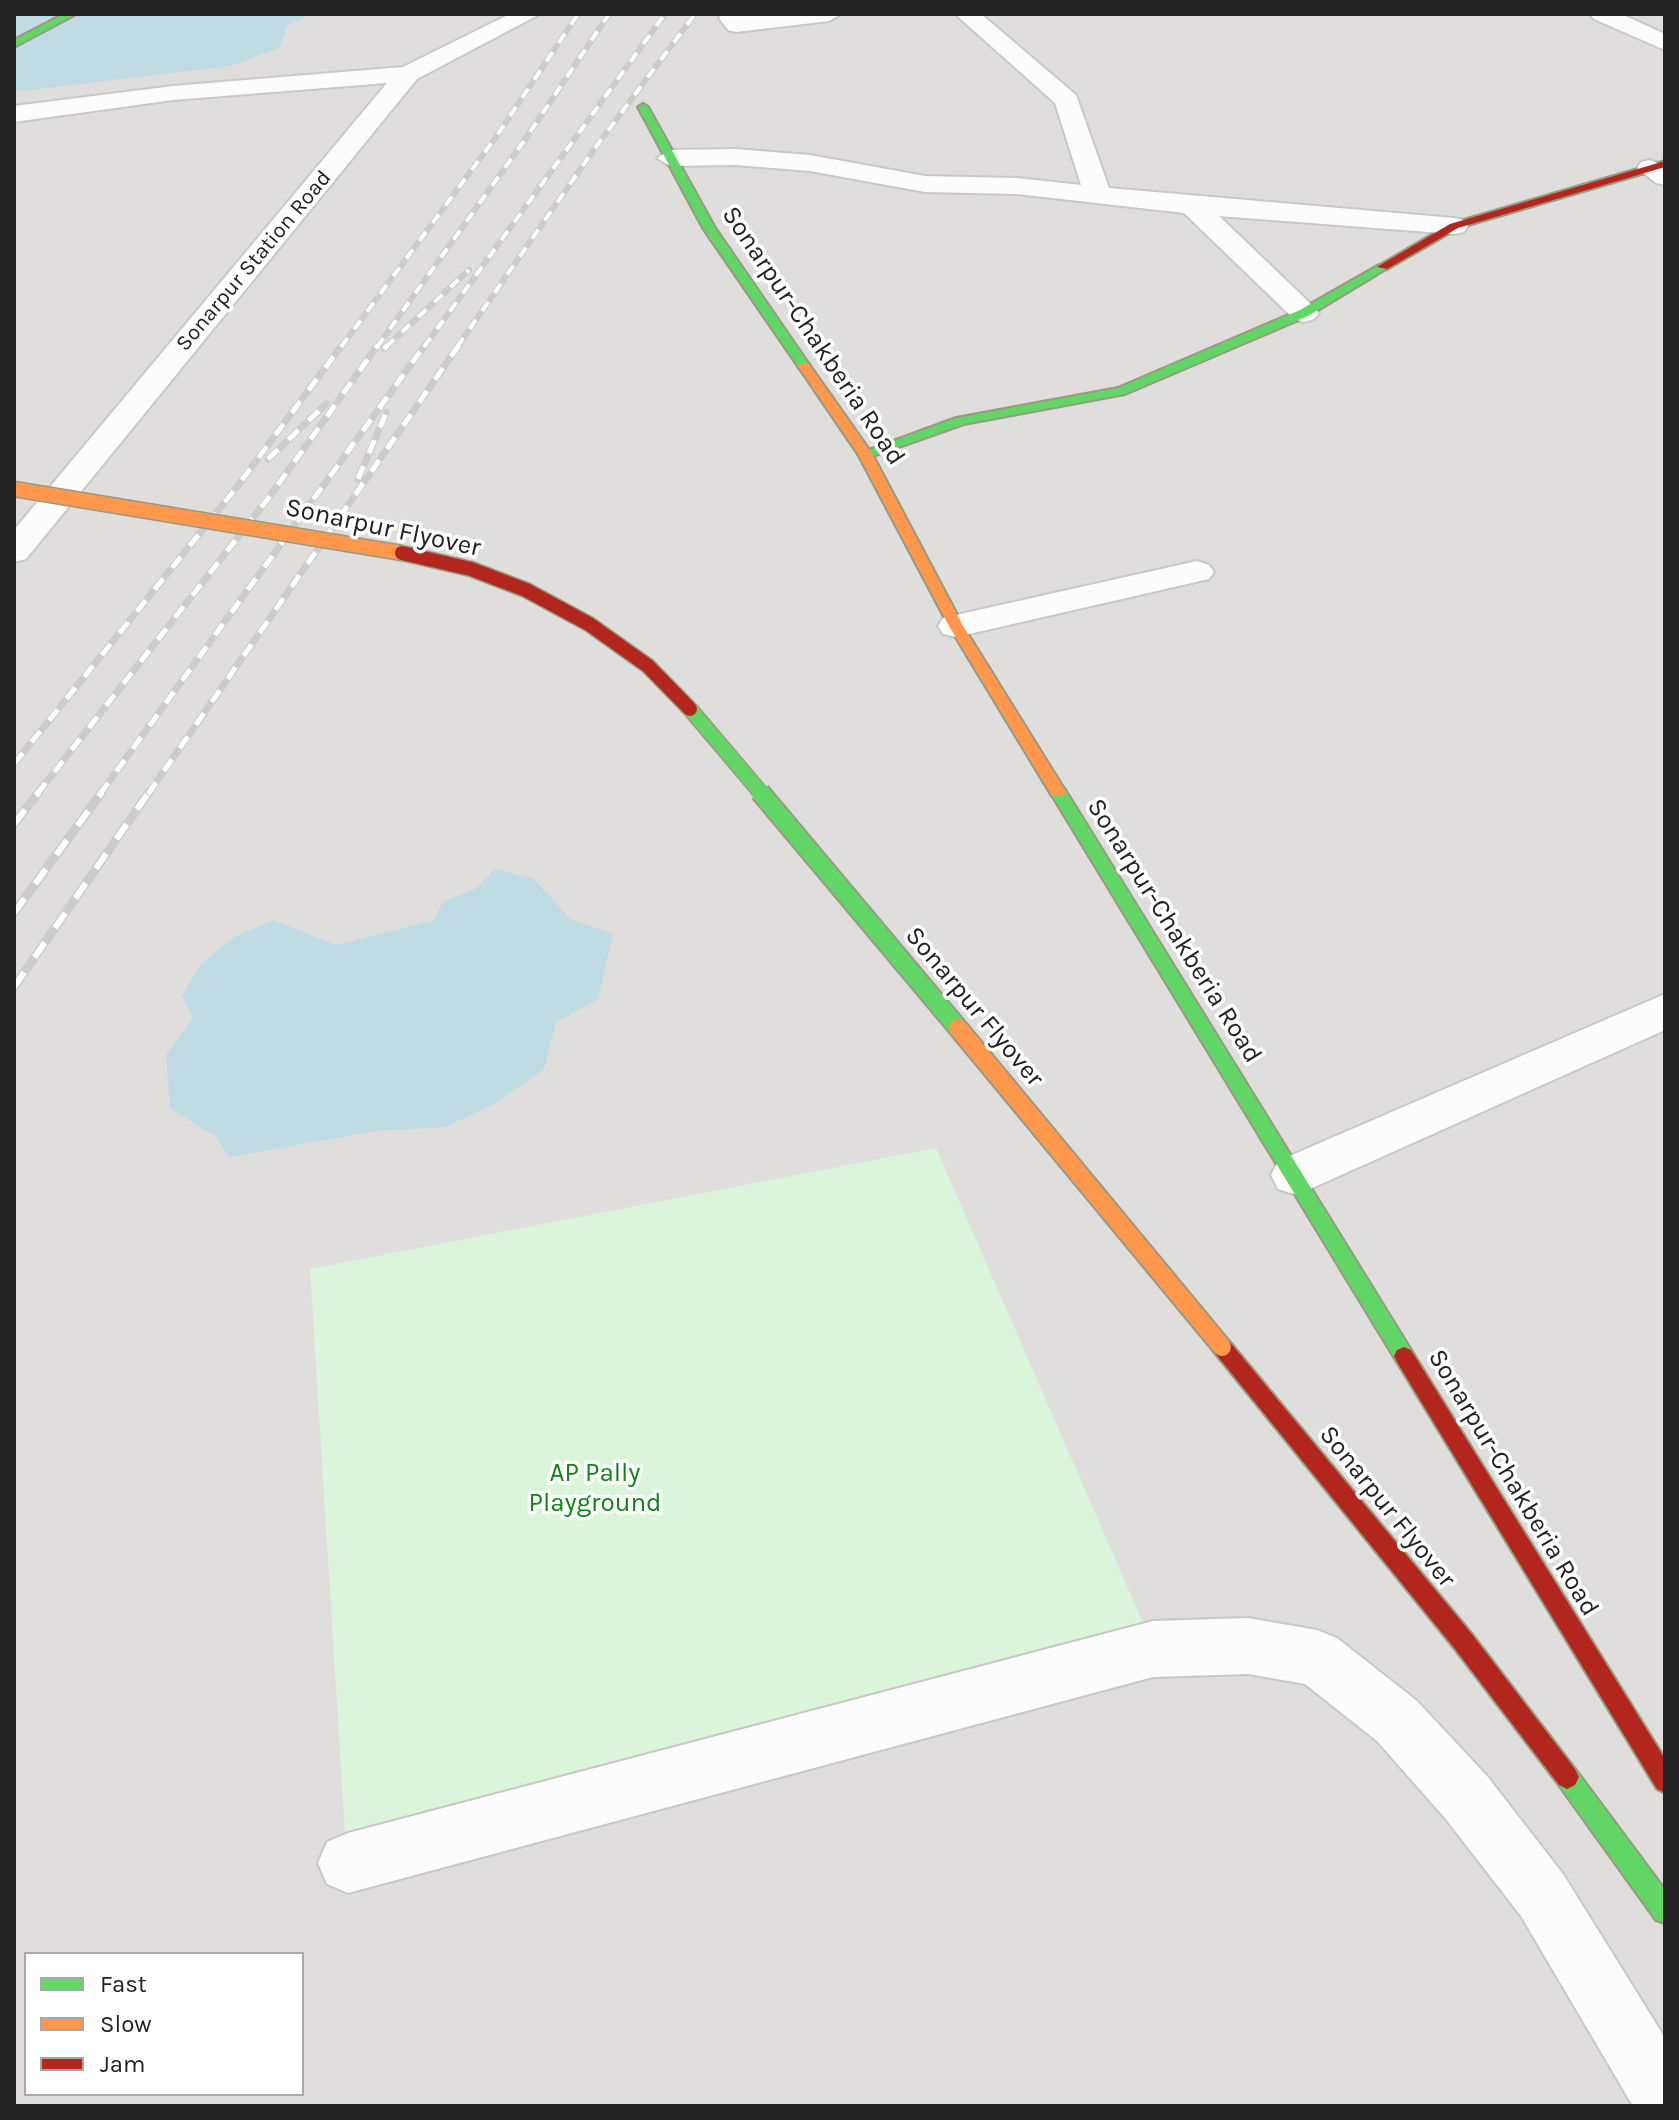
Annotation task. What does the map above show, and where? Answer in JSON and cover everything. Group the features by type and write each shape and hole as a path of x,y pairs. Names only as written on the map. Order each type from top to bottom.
{"main road":[{"path":"14,44 71,14"},
{"name":"Sonarpur-Chakberia Road","path":"643,107 709,228 865,454 956,626 1665,1781"},
{"path":"865,454 961,421 1121,391 1304,313 1454,226 1660,169"},
{"name":"Sonarpur Flyover","path":"14,489 390,550 471,569 526,590 589,624 636,657 709,728 1222,1347 1463,1641 1641,1874 1665,1911"}],"street":[{"name":"Sonarpur Station Road","path":"14,552 408,74 528,14"},
{"path":"749,14 731,18 736,25 829,14"},
{"path":"967,14 1067,100 1097,193"},
{"path":"1602,14 1665,43"},
{"path":"14,114 173,93 408,74"},
{"path":"670,158 735,157 810,163 925,184 1017,186 1192,206 1454,226"},
{"path":"1192,206 1304,313"},
{"path":"956,626 1197,572"},
{"path":"1294,1175 1665,1011"},
{"path":"348,1863 1153,1649 1248,1646 1317,1658 1397,1721 1466,1797 1542,1895 1665,2098"}],"shaded area":[{"path":"14,14 1665,14 1665,2106 14,2106"}],"green space":[{"name":"AP Pally Playground","path":"936,1148 1144,1625 345,1833 310,1269"}],"water":[{"path":"14,14 312,14 288,25 279,48 231,66 14,92"},
{"path":"495,869 534,879 571,920 613,934 598,999 556,1022 544,1069 494,1104 445,1127 376,1131 229,1157 216,1137 170,1108 166,1055 193,1018 182,996 201,964 236,936 274,920 336,945 434,920 443,902 477,888"}],"railway":[{"path":"341,347 496,137 578,14"},
{"path":"377,347 524,141 609,14"},
{"path":"424,347 665,14"},
{"path":"457,347 595,148 695,14"},
{"path":"386,347 469,270"},
{"path":"14,764 233,492 342,345"},
{"path":"37,794 267,500 378,345"},
{"path":"100,794 425,345"},
{"path":"148,794 459,345"},
{"path":"268,459 326,404"},
{"path":"358,479 386,413"},
{"path":"14,824 39,792"},
{"path":"14,913 102,792"},
{"path":"14,987 149,792"}],"traffic: fast":[{"path":"14,44 71,14"},
{"path":"643,107 709,228 804,366"},
{"path":"865,454 961,421 1121,391 1304,313 1383,267"},
{"path":"690,709 958,1028"},
{"path":"1058,792 1404,1356"},
{"path":"1567,1777 1665,1911"}],"traffic: slow":[{"path":"804,366 865,454 956,626 1058,792"},
{"path":"14,489 402,553"},
{"path":"958,1028 1222,1347"}],"traffic: jam":[{"path":"1383,267 1454,226 1665,164"},
{"path":"402,553 471,569 526,590 589,624 648,666 690,709"},
{"path":"1222,1347 1463,1641 1567,1777"},
{"path":"1404,1356 1665,1781"}]}
